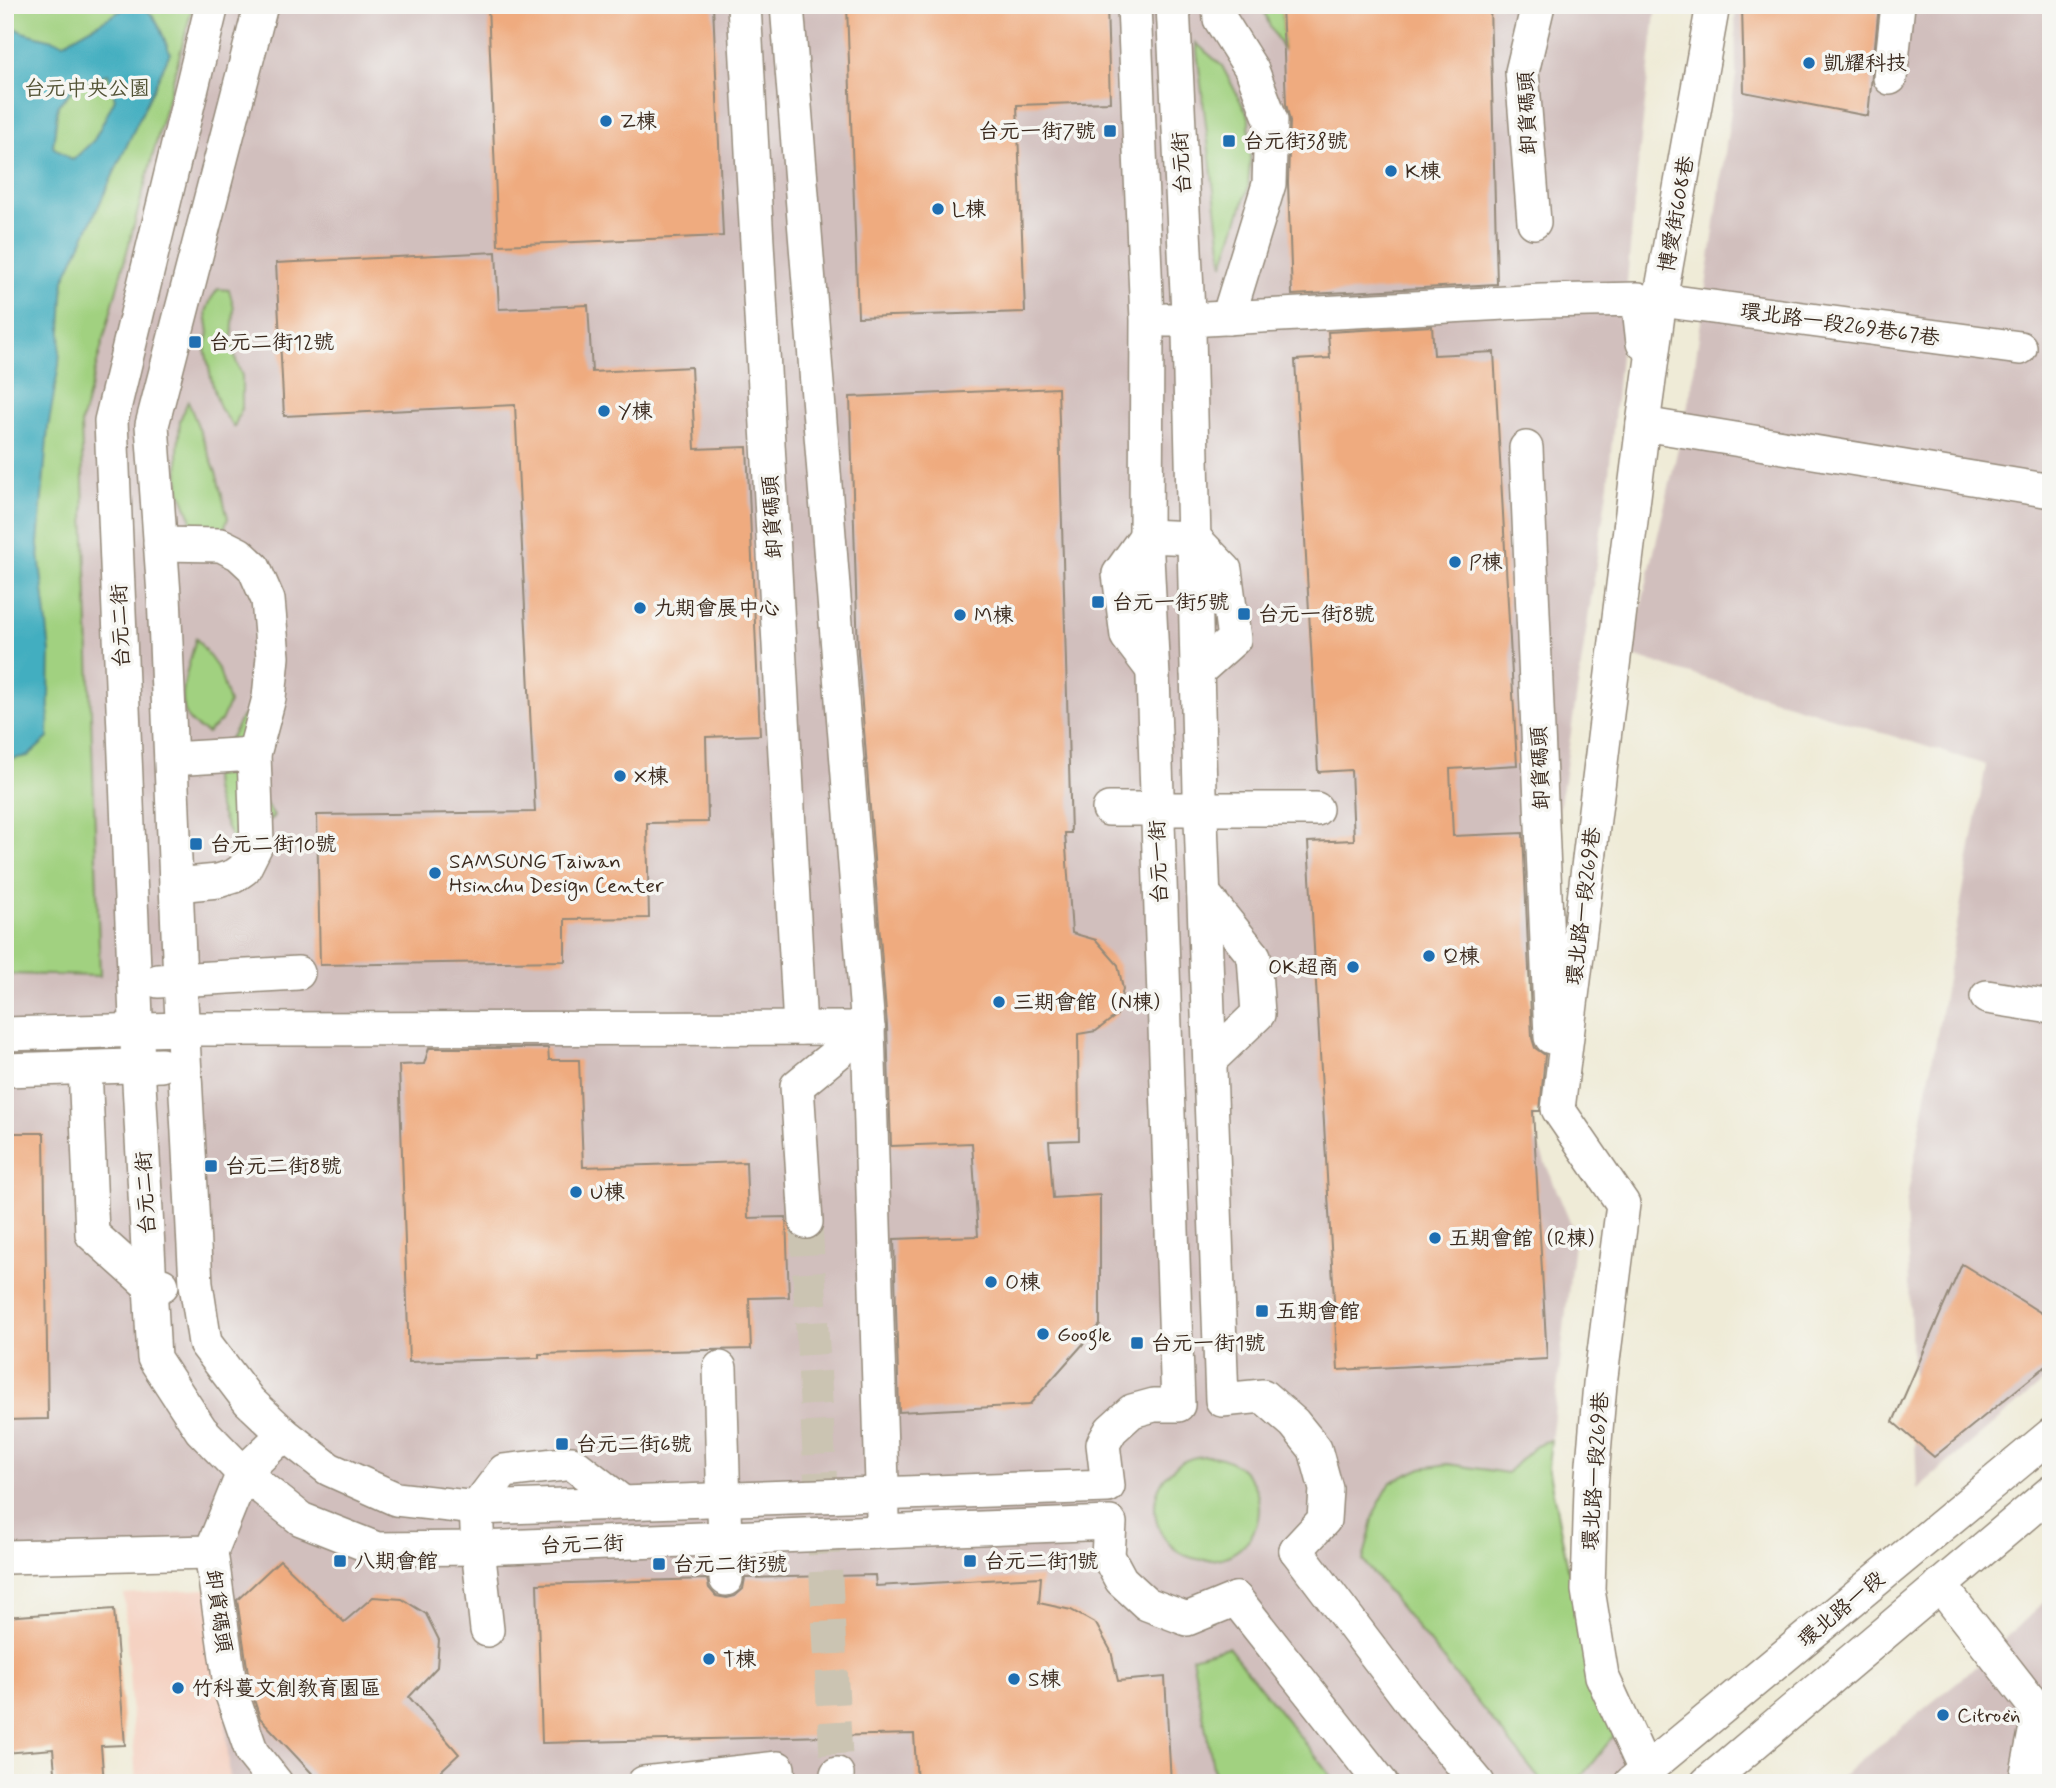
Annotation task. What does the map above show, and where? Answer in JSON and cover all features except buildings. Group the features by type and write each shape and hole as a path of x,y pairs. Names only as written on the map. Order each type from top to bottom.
{"street":[{"name":"台元二街","path":"212,5 111,421 138,1065 154,1358 201,1430 243,1473 301,1519 377,1549 478,1548 1110,1523"},
{"name":"台元二街","path":"261,5 152,425 196,1284 205,1343 249,1401 284,1434 329,1469 396,1499 476,1508 1108,1486"},
{"name":"卸貨碼頭","path":"744,5 800,1028"},
{"path":"787,5 868,1028 884,1532"},
{"name":"台元街","path":"1134,5 1147,320"},
{"name":"台元街","path":"1173,5 1188,320"},
{"path":"1219,5 1220,19 1252,70 1271,120 1269,184 1228,318"},
{"name":"卸貨碼頭","path":"1534,222 1522,72 1538,5"},
{"name":"博愛街608巷","path":"1643,424 1660,300 1713,5"},
{"path":"1890,78 1898,5"},
{"path":"1194,538 1146,536 1147,320 1542,301 1638,299 1648,387"},
{"name":"環北路一段269巷67巷","path":"1660,300 2020,348"},
{"path":"1188,320 1200,809 1222,1400"},
{"path":"1643,424 2051,491"},
{"name":"環北路一段269巷","path":"1643,424 1558,1109 1623,1204 1599,1397 1591,1487 1588,1590 1602,1676 1643,1779"},
{"name":"卸貨碼頭","path":"1526,449 1552,1078 1561,1084"},
{"name":"台元一街","path":"1146,536 1119,574 1128,636 1152,669 1178,1405"},
{"path":"160,544 221,545 239,554 254,568 268,600 273,657 270,698 254,754 257,843 244,869 234,876 218,881 176,885"},
{"path":"171,759 254,754"},
{"path":"1109,808 1316,808"},
{"path":"1204,894 1254,956 1258,1014 1210,1060"},
{"path":"135,982 298,972"},
{"path":"1987,998 2051,1007"},
{"path":"5,1034 183,1029 868,1028"},
{"path":"806,1222 797,1086 868,1028"},
{"path":"5,1070 184,1064"},
{"path":"85,1067 92,1234 149,1285 196,1284"},
{"path":"1169,1151 1213,1153"},
{"path":"720,1368 726,1578"},
{"path":"1222,1400 1244,1408 1272,1425 1293,1449 1305,1479 1307,1512 1268,1576 1192,1601 1160,1591 1133,1570 1114,1541 1106,1508 1108,1486 1110,1474 1124,1443 1148,1419 1178,1405 1222,1400"},
{"name":"卸貨碼頭","path":"276,1783 252,1753 231,1692 211,1552 243,1473 284,1434"},
{"name":"環北路一段","path":"1643,1779 2051,1435"},
{"path":"1707,1783 2051,1492"},
{"path":"476,1508 487,1630"},
{"name":"卸貨碼頭","path":"5,1558 211,1552"},
{"path":"1268,1576 1421,1715 1478,1783"},
{"path":"1268,1576 1374,1774"},
{"path":"1940,1585 2039,1712 2025,1783"},
{"path":"644,1783 778,1768 779,1783"}],"shaded area":[{"path":"5,5 1656,5 1608,484 1564,780 1511,1081 1575,1234 1548,1467 1590,1678 1637,1775 1626,1783 230,1783 215,1565 5,1572"},
{"path":"1735,5 2051,5 2051,1375 1917,1489 1906,1205 1986,765 1630,655 1691,392 1736,75"},
{"name":"竹科蔓文創教育園區","path":"220,1588 232,1783 136,1783 124,1594"},
{"path":"2051,1595 2051,1783 1833,1783 1979,1664"}],"green space":[{"name":"台元中央公園","path":"5,5 193,5 81,423 100,976 5,974"},
{"path":"1262,5 1282,5 1284,51 1270,27"},
{"path":"1196,43 1222,66 1249,117 1248,188 1223,265"},
{"path":"218,289 229,290 234,308 232,340 242,376 242,408 234,427 220,408 205,349 209,333 206,312"},
{"path":"188,401 216,472 228,518 220,540 185,538 191,518 179,488 178,451 180,420"},
{"path":"196,638 219,670 229,703 221,721 207,733 193,724 183,706 184,682"},
{"path":"255,706 263,800 274,816 237,850 218,805 213,781 214,769 218,754 241,719"},
{"path":"1551,1440 1548,1467 1590,1678 1616,1733 1576,1783 1541,1781 1363,1561 1375,1511 1391,1482 1422,1468 1448,1464 1507,1473 1536,1445"},
{"path":"1207,1456 1227,1460 1244,1471 1255,1488 1259,1508 1255,1528 1244,1545 1227,1556 1207,1560 1187,1556 1170,1545 1159,1528 1155,1508 1159,1488 1170,1471 1187,1460"},
{"path":"1228,1647 1337,1783 1216,1783 1192,1657"}],"water":[{"path":"131,5 140,6 152,15 170,53 64,280 59,365 48,428 38,544 50,652 48,738 28,756 7,760 5,22 22,32 64,43","holes":["108,74 115,99 94,140 73,160 53,147 58,105 81,81"]}],"tunnel":[{"path":"806,1222 837,1774"}],"place":[{"name":"凱耀科技","path":"1809,63"},
{"name":"Z棟","path":"606,121"},
{"name":"台元一街7號","path":"1110,131"},
{"name":"台元街38號","path":"1229,141"},
{"name":"K棟","path":"1391,171"},
{"name":"L棟","path":"938,209"},
{"name":"台元二街12號","path":"195,342"},
{"name":"Y棟","path":"604,411"},
{"name":"P棟","path":"1455,562"},
{"name":"台元一街5號","path":"1098,602"},
{"name":"九期會展中心","path":"640,608"},
{"name":"台元一街8號","path":"1244,614"},
{"name":"M棟","path":"960,615"},
{"name":"X棟","path":"620,776"},
{"name":"台元二街10號","path":"196,844"},
{"name":"SAMSUNG Taiwan Hsinchu Design Center","path":"435,873"},
{"name":"Q棟","path":"1429,956"},
{"name":"OK超商","path":"1353,967"},
{"name":"三期會館（N棟）","path":"999,1002"},
{"name":"台元二街8號","path":"211,1166"},
{"name":"U棟","path":"576,1192"},
{"name":"五期會館（R棟）","path":"1435,1238"},
{"name":"O棟","path":"991,1282"},
{"name":"五期會館","path":"1262,1311"},
{"name":"Google","path":"1043,1334"},
{"name":"台元一街1號","path":"1137,1343"},
{"name":"台元二街6號","path":"562,1444"},
{"name":"八期會館","path":"340,1561"},
{"name":"台元二街1號","path":"970,1561"},
{"name":"台元二街3號","path":"659,1564"},
{"name":"T棟","path":"709,1659"},
{"name":"S棟","path":"1014,1679"},
{"name":"竹科蔓文創教育園區","path":"178,1688"},
{"name":"Citroën","path":"1943,1715"}]}
